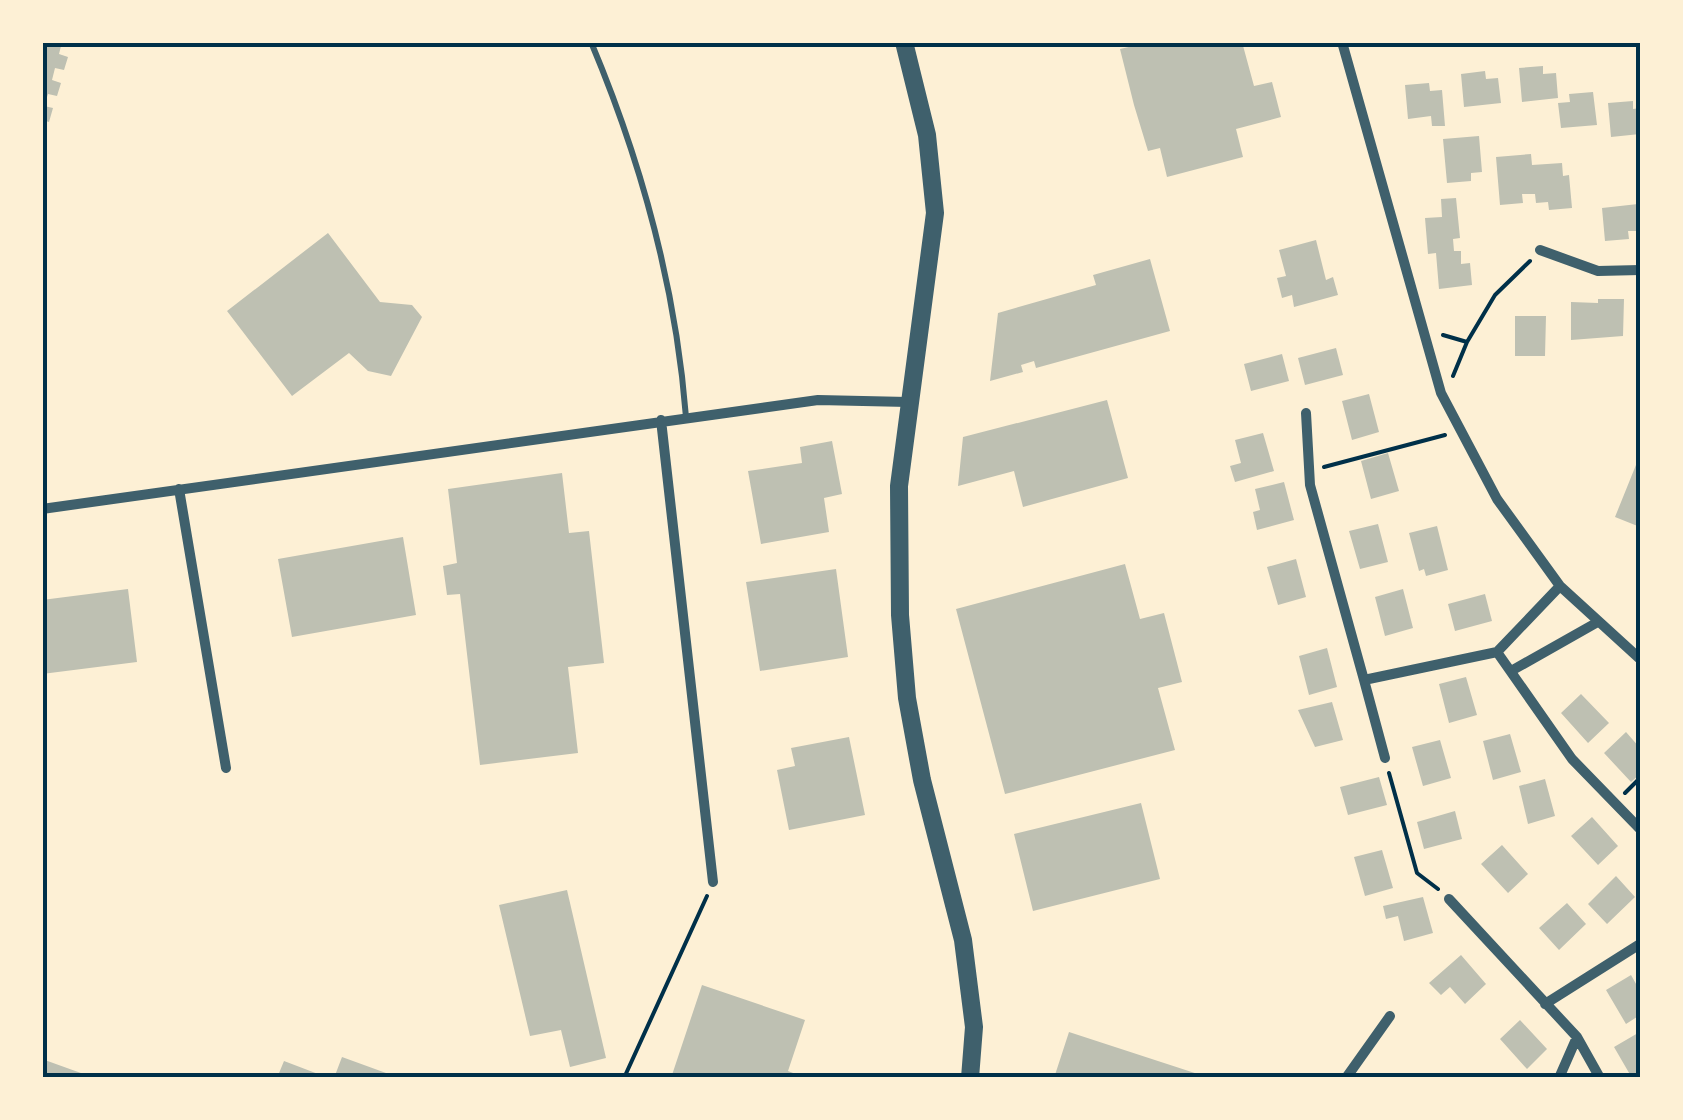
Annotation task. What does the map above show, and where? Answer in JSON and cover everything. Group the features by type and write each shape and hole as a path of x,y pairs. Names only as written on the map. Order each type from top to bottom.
{"street":[{"path":"904,42 927,135 935,213 932,267 908,402 899,486 900,615 907,698 922,780 963,940 974,1028 970,1078"},
{"path":"1342,42 1441,393 1497,499 1560,586 1596,623 1640,659"},
{"path":"1540,250 1598,271 1640,270"},
{"path":"42,509 818,400 908,402"},
{"path":"1306,413 1310,471 1385,758"},
{"path":"661,420 713,882"},
{"path":"179,490 226,768"},
{"path":"1364,680 1497,652 1560,586"},
{"path":"1511,671 1596,623"},
{"path":"1497,652 1572,760 1640,829"},
{"path":"1449,898 1577,1037 1600,1078"},
{"path":"1545,1004 1640,944"},
{"path":"1346,1078 1390,1016"},
{"path":"1559,1078 1577,1037"}],"lane":[{"path":"591,42 632,146 676,328 686,417"}],"path":[{"path":"1441,393 1462,363 1467,342 1495,296 1540,250"},
{"path":"1310,471 1461,431"},
{"path":"1385,758 1417,873 1449,898"},
{"path":"624,1078 713,882"}],"building":[{"path":"46,42 62,42 59,54 68,57 64,70 55,68 52,80 61,83 57,96 48,94 44,106 53,108 49,122 42,120"},
{"path":"1132,42 1242,42 1254,86 1272,82 1281,117 1236,129 1243,157 1167,177 1160,148 1148,151 1134,105 1120,49 1133,46"},
{"path":"1543,66 1543,74 1556,73 1558,98 1522,102 1519,68"},
{"path":"1485,71 1486,79 1498,78 1501,103 1464,107 1461,74"},
{"path":"1429,83 1430,91 1442,90 1445,126 1432,126 1431,116 1408,119 1405,85"},
{"path":"1593,92 1597,125 1561,128 1558,103 1570,102 1569,94"},
{"path":"1633,101 1633,109 1640,108 1640,134 1611,137 1608,103"},
{"path":"1479,136 1482,172 1471,173 1471,181 1447,183 1443,139"},
{"path":"1531,154 1532,165 1562,163 1563,176 1569,175 1572,208 1549,210 1548,202 1536,203 1535,194 1522,194 1523,203 1500,205 1496,157"},
{"path":"1456,198 1460,238 1453,239 1454,251 1461,251 1461,264 1470,263 1472,285 1439,289 1436,253 1428,254 1425,218 1442,217 1441,199"},
{"path":"1638,204 1640,231 1628,231 1629,239 1605,241 1602,208"},
{"path":"328,233 380,302 412,305 422,317 391,376 368,371 349,353 292,396 227,311"},
{"path":"1316,240 1326,280 1333,277 1338,295 1294,307 1292,295 1282,298 1277,278 1286,276 1279,250"},
{"path":"1150,259 1170,331 1036,368 1034,361 1021,365 1023,372 990,381 998,313 1096,285 1093,275"},
{"path":"1598,299 1624,299 1623,336 1571,340 1571,302 1598,303"},
{"path":"1515,316 1546,316 1545,356 1515,356"},
{"path":"1336,348 1343,375 1305,385 1298,358"},
{"path":"1282,354 1289,381 1251,391 1244,364"},
{"path":"1369,394 1379,432 1352,440 1342,401"},
{"path":"1107,400 1128,478 1023,507 1014,471 958,486 963,437"},
{"path":"1263,433 1274,471 1235,482 1230,466 1241,463 1235,440"},
{"path":"832,441 842,494 824,498 829,532 761,544 748,471 802,463 800,447"},
{"path":"1388,453 1399,491 1371,499 1361,461"},
{"path":"1640,455 1640,527 1615,517"},
{"path":"562,473 569,533 589,531 604,663 568,667 578,753 480,765 460,594 447,595 443,566 457,563 448,489"},
{"path":"1284,482 1294,520 1257,530 1253,512 1260,510 1255,489"},
{"path":"1378,524 1388,562 1360,569 1349,531"},
{"path":"1437,526 1448,570 1426,576 1424,569 1419,571 1409,533"},
{"path":"403,537 416,615 292,637 278,559"},
{"path":"1296,559 1306,597 1278,605 1267,567"},
{"path":"1125,564 1140,619 1164,613 1182,682 1158,688 1175,750 1005,794 956,609"},
{"path":"836,569 848,657 760,671 746,582"},
{"path":"128,589 137,662 42,674 42,600"},
{"path":"1403,589 1413,628 1385,636 1375,597"},
{"path":"1485,594 1492,621 1455,631 1448,604"},
{"path":"1327,648 1337,687 1309,695 1299,656"},
{"path":"1466,677 1477,715 1449,723 1439,684"},
{"path":"1581,694 1609,723 1588,743 1561,713"},
{"path":"1332,702 1343,740 1315,747 1298,710"},
{"path":"1626,732 1640,748 1640,774 1631,782 1604,753"},
{"path":"1510,734 1521,772 1493,780 1483,741"},
{"path":"849,737 865,815 789,830 777,770 795,766 791,748"},
{"path":"1440,740 1451,778 1423,786 1412,747"},
{"path":"1379,777 1387,805 1348,815 1340,787"},
{"path":"1545,779 1555,816 1528,824 1519,786"},
{"path":"1141,803 1160,879 1033,911 1014,834"},
{"path":"1455,811 1462,839 1424,849 1417,822"},
{"path":"1592,817 1618,846 1598,865 1571,836"},
{"path":"1502,845 1528,874 1508,893 1481,864"},
{"path":"1382,850 1393,888 1365,896 1354,857"},
{"path":"1616,876 1635,897 1607,924 1588,904"},
{"path":"567,890 606,1058 570,1067 561,1030 530,1036 499,905"},
{"path":"1423,897 1433,933 1404,941 1398,916 1386,919 1383,906"},
{"path":"1567,903 1586,924 1559,950 1539,928"},
{"path":"1461,955 1486,984 1465,1004 1450,987 1441,995 1429,983"},
{"path":"1631,975 1640,991 1640,1015 1626,1024 1606,990"},
{"path":"702,985 805,1020 788,1071 806,1078 671,1078"},
{"path":"1520,1020 1547,1049 1527,1069 1500,1039"},
{"path":"1069,1032 1207,1077 1207,1078 1054,1078"},
{"path":"1638,1033 1640,1078 1632,1078 1614,1047"},
{"path":"342,1057 397,1077 397,1078 334,1078"},
{"path":"42,1059 92,1077 92,1078 42,1078"},
{"path":"284,1061 326,1077 326,1078 277,1078"}]}
